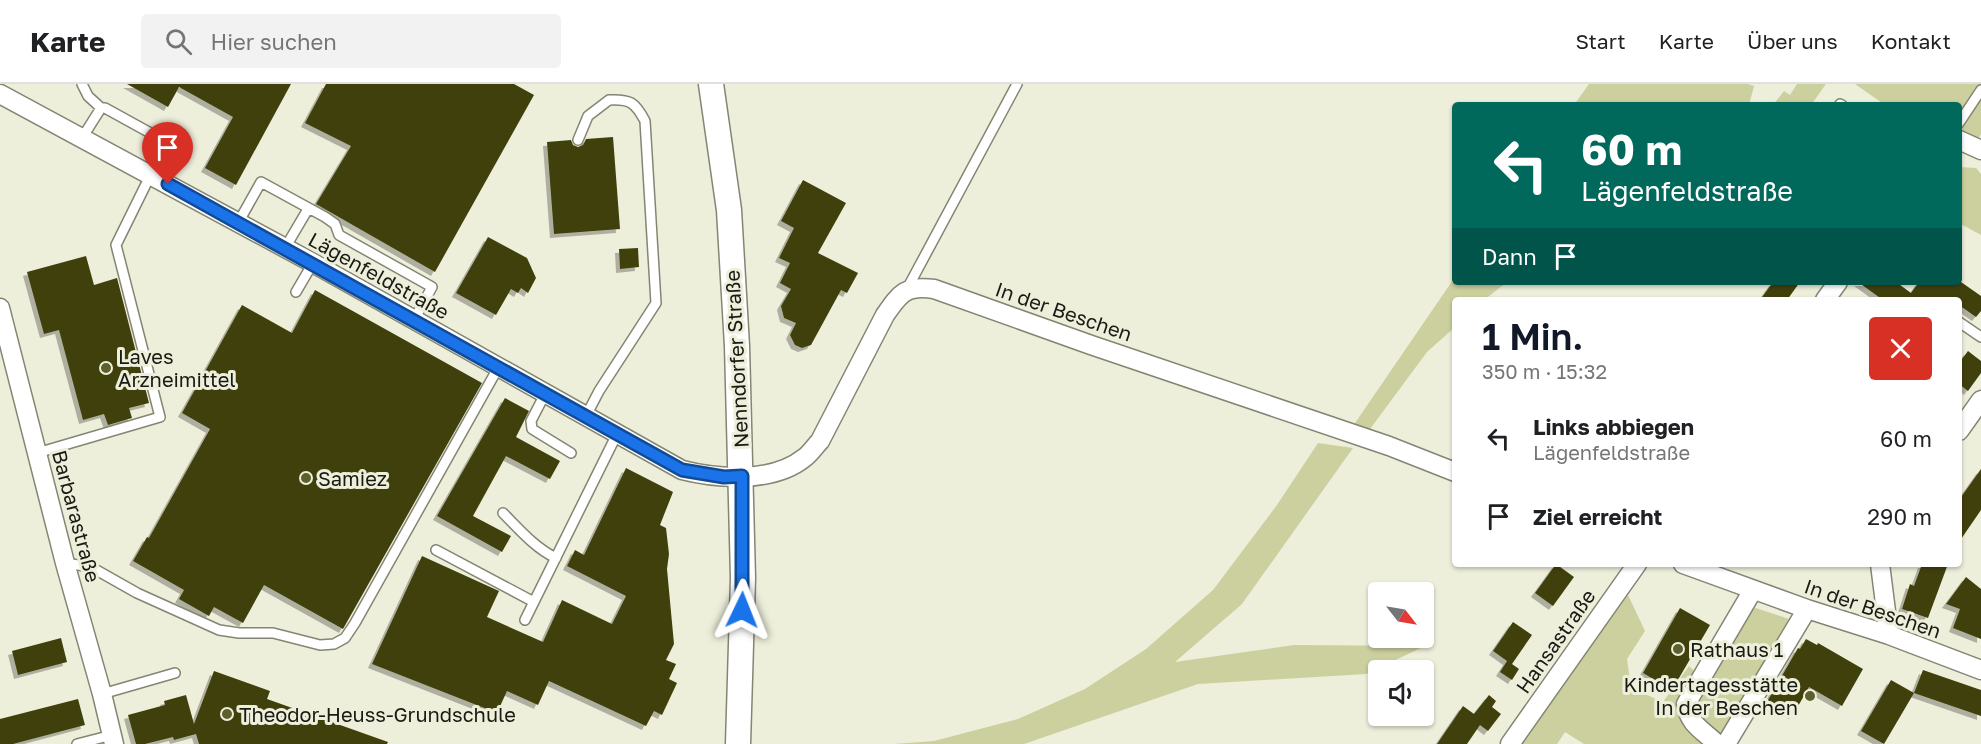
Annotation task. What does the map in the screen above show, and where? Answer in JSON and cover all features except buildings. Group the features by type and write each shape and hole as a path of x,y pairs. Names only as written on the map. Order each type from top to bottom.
{"street":[{"name":"Nenndorfer Straße","path":"711,84 729,210 742,476 743,578 738,744"},
{"name":"Lägenfeldstraße","path":"0,94 313,263 682,470 724,477 742,476"},
{"path":"1962,141 1981,150"},
{"name":"In der Beschen","path":"907,289 919,287 934,289 1102,349 1389,446 1452,471"},
{"path":"742,476 779,472 806,457 820,441 885,315 896,298 907,289"},
{"name":"Barbarastraße","path":"0,309 113,740"},
{"path":"1962,427 1981,400"},
{"name":"Hansastraße","path":"1510,744 1635,567"},
{"name":"In der Beschen","path":"1691,567 1807,609 1889,635 1981,670"},
{"path":"1880,567 1889,635"},
{"path":"1717,744 1696,727 1687,714 1686,704 1753,590"},
{"path":"1725,744 1807,609"}],"lane":[{"path":"82,84 88,96 101,108 105,108 174,146"},
{"path":"907,289 1017,84"},
{"path":"1962,118 1981,90"},
{"path":"579,140 588,116 609,100 630,101 638,107 645,121 656,303 586,416"},
{"path":"82,138 101,108"},
{"path":"37,453 160,417 116,245 151,174"},
{"path":"238,223 261,182 335,224 339,235 432,286 414,320"},
{"path":"285,248 308,209"},
{"path":"296,292 313,263"},
{"path":"1962,324 1981,337"},
{"path":"65,563 91,567 137,593 219,630 239,633 273,633 320,645 334,644 345,638 355,623 498,368"},
{"path":"545,394 531,421 532,429 571,453"},
{"path":"525,620 617,434"},
{"path":"503,513 531,542 556,558"},
{"path":"436,550 534,602"},
{"path":"102,694 175,673"},
{"name":"Barbarastraße","path":"77,744 113,740"}],"green space":[{"path":"1589,84 1748,84 1754,86 1750,102 1576,102"},
{"path":"1797,84 1826,84 1813,102 1775,102 1784,91 1790,95"},
{"path":"1855,84 1981,84 1981,134 1976,143 1962,135 1962,102 1881,102"},
{"path":"1962,167 1976,168 1981,174 1981,235 1962,225"},
{"path":"1452,281 1452,285 1503,285 1488,297 1452,297 1452,330 1427,352 1370,429 1353,426"},
{"path":"1318,443 1353,448 1242,604 1175,662 1294,645 1421,648 1396,660 1368,660 1368,673 1366,674 1198,684 1024,744 894,744 934,741 1018,719 1085,689 1146,649 1213,590 1277,505"},
{"path":"1628,595 1645,631 1627,659 1631,688 1663,702 1689,666 1697,674 1679,705 1708,744 1584,744 1565,732 1557,744 1518,744"},
{"path":"1753,607 1789,619 1721,735 1699,723 1695,705"}],"place":[{"name":"Laves Arzneimittel","path":"106,368"},
{"name":"Samiez","path":"306,478"},
{"name":"Rathaus 1","path":"1678,649"},
{"name":"Kindertagesstätte In der Beschen","path":"1810,696"},
{"name":"Theodor-Heuss-Grundschule","path":"227,714"}],"route":[{"path":"168,184 682,470 724,477 742,476 742,610"}]}
